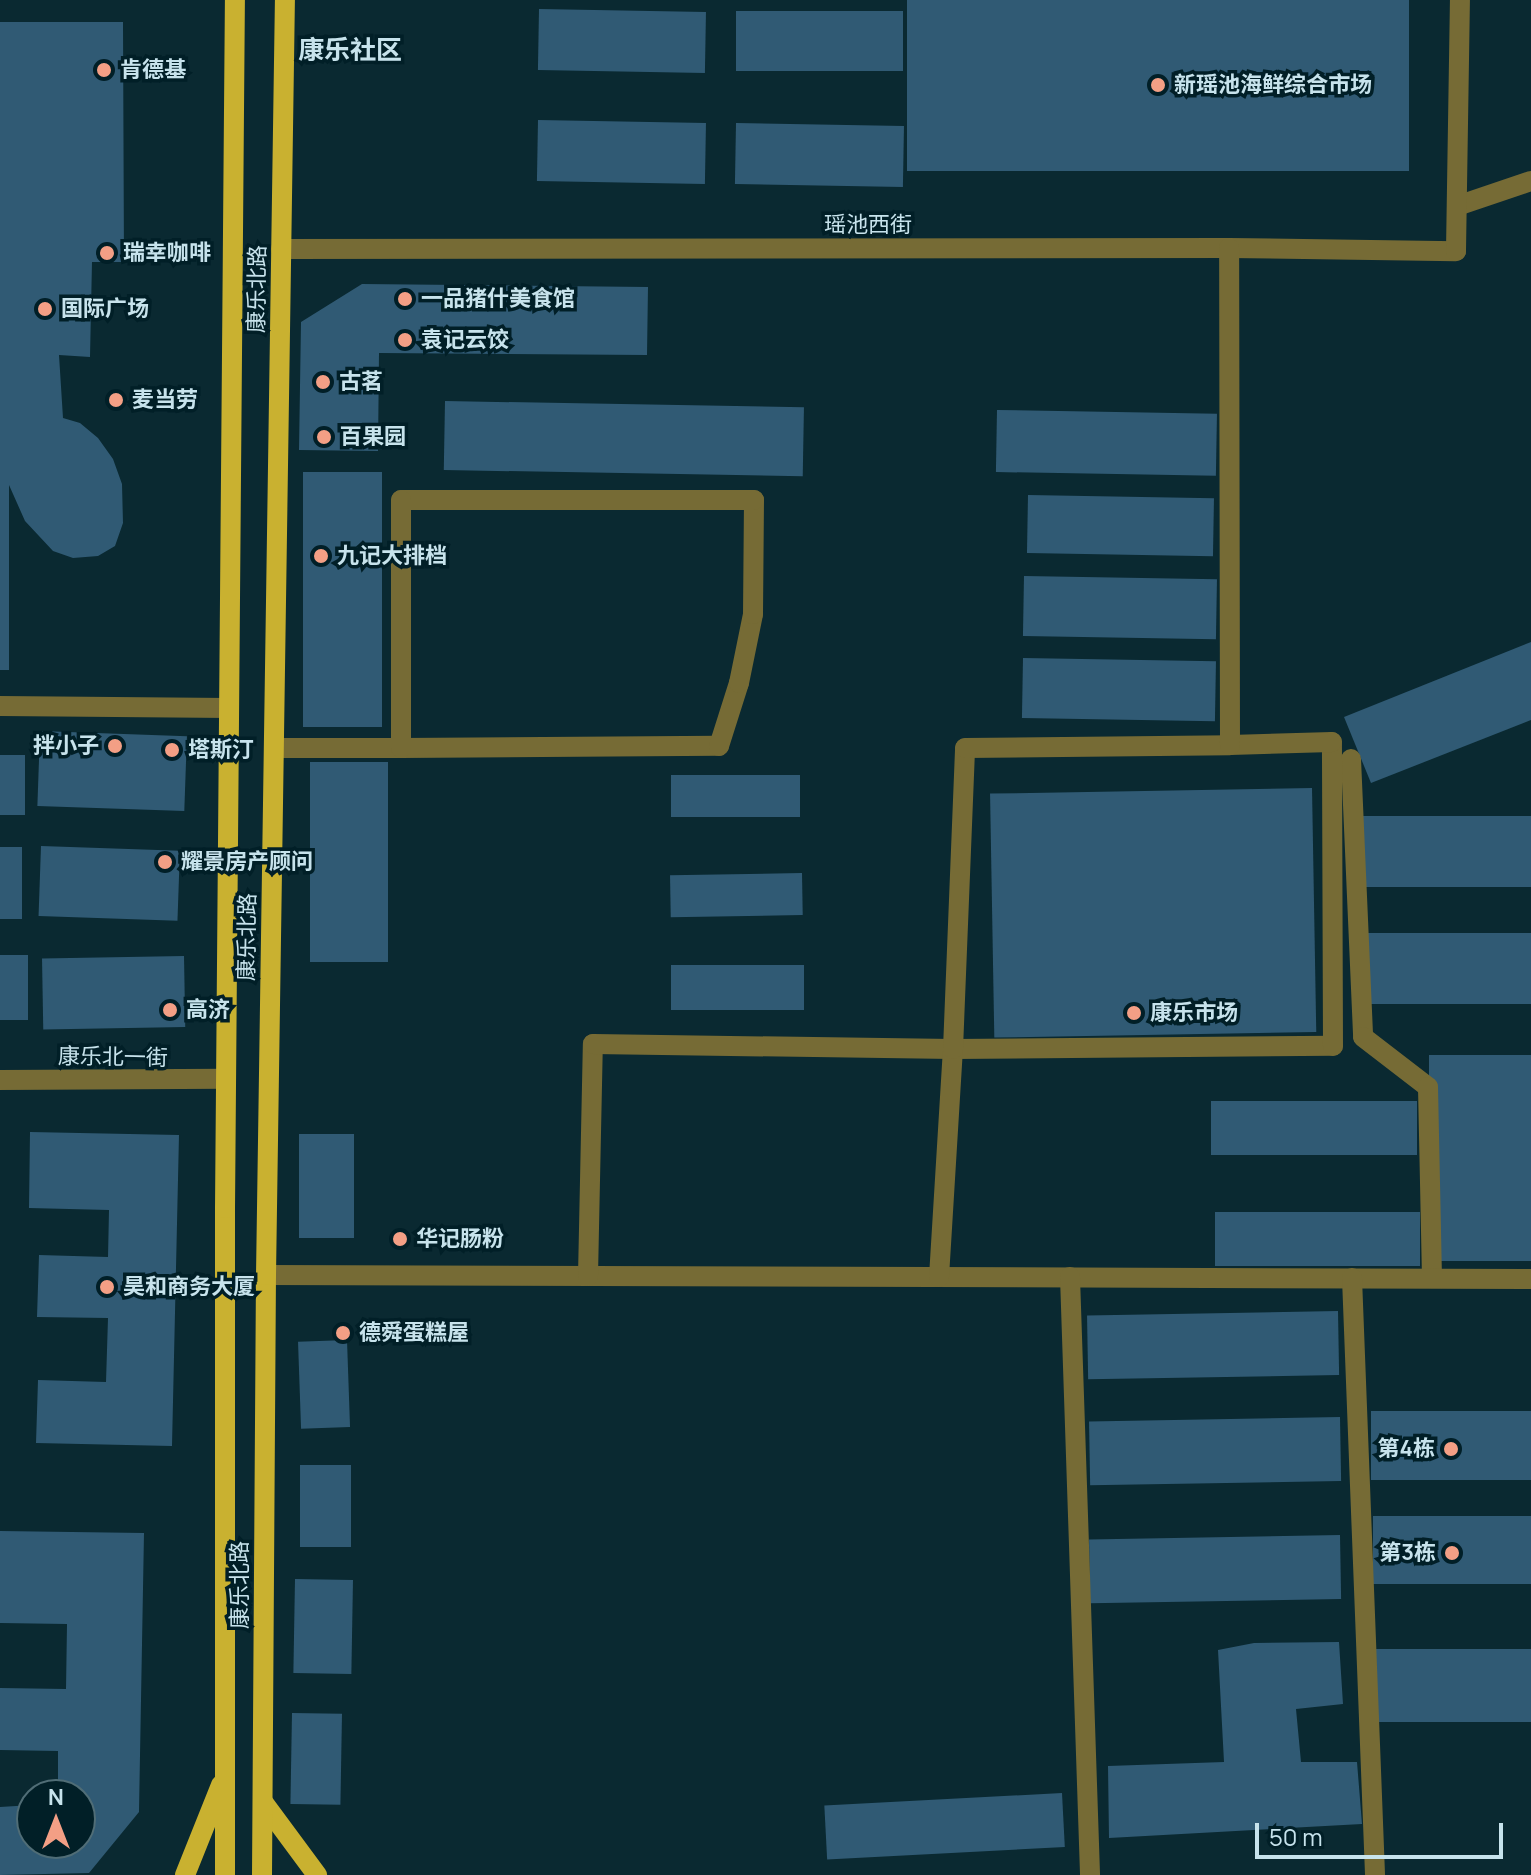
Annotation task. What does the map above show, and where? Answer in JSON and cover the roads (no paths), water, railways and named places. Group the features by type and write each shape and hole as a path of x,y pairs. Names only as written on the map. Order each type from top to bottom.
{"main road":[{"name":"康乐北路","path":"225,1875 226,1079 235,0"},
{"name":"康乐北路","path":"262,1875 266,1275 285,0"},
{"path":"185,1875 227,1770"},
{"path":"263,1802 317,1875"}],"street":[{"path":"1460,0 1457,206 1531,181"},
{"name":"瑶池西街","path":"281,249 1229,248 1456,251 1457,206"},
{"path":"1229,248 1230,745"},
{"path":"274,748 401,748 719,746 739,683 753,614 754,500 401,500 401,748"},
{"path":"0,706 229,708"},
{"path":"588,1276 593,1044 953,1049 1333,1046 1332,742 965,748 953,1049 939,1277"},
{"path":"1351,759 1363,1037 1428,1087 1432,1278"},
{"name":"康乐北一街","path":"0,1080 226,1079"},
{"path":"266,1275 1531,1279"},
{"path":"1070,1277 1090,1875"},
{"path":"1352,1278 1375,1875"}],"place":[{"name":"肯德基","path":"104,70"},
{"name":"新瑶池海鲜综合市场","path":"1158,85"},
{"name":"瑞幸咖啡","path":"107,253"},
{"name":"一品猪什美食馆","path":"405,299"},
{"name":"国际广场","path":"45,309"},
{"name":"袁记云饺","path":"405,340"},
{"name":"古茗","path":"323,382"},
{"name":"麦当劳","path":"116,400"},
{"name":"百果园","path":"324,437"},
{"name":"九记大排档","path":"321,556"},
{"name":"拌小子","path":"115,746"},
{"name":"塔斯汀","path":"172,750"},
{"name":"耀景房产顾问","path":"165,862"},
{"name":"高济","path":"170,1010"},
{"name":"康乐市场","path":"1134,1013"},
{"name":"华记肠粉","path":"400,1239"},
{"name":"昊和商务大厦","path":"107,1287"},
{"name":"德舜蛋糕屋","path":"343,1333"},
{"name":"第4栋","path":"1451,1449"},
{"name":"第3栋","path":"1452,1553"}],"district":[{"name":"康乐社区","path":"350,50"}]}
